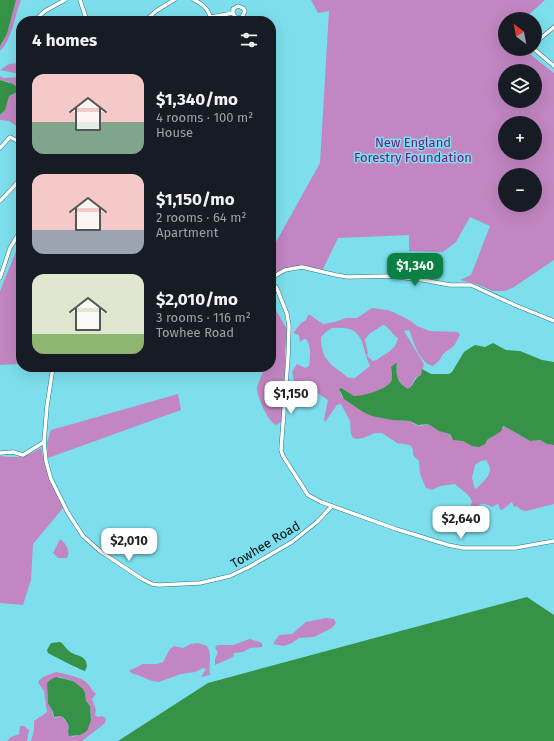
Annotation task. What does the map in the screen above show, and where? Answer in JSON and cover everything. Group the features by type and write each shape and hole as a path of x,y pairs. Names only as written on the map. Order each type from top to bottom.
{"street":[{"path":"40,16 45,11 65,0"},
{"path":"80,0 85,16"},
{"path":"152,16 166,4 174,0"},
{"path":"194,0 204,6 209,16"},
{"path":"222,16 233,13"},
{"path":"542,37 554,26"},
{"path":"542,56 554,66"},
{"path":"0,148 10,137 16,140"},
{"path":"0,201 16,185"},
{"path":"0,278 10,249 16,239"},
{"path":"276,275 285,270 302,267 348,277 390,276 450,285 471,285 516,306 554,321"},
{"path":"276,287 287,314 289,326 283,412 282,452 307,494 316,500 396,530 456,548 514,548 554,541"},
{"name":"Towhee Road","path":"53,372 44,442 46,461 51,479 80,533 97,549 142,580 156,585 201,583 235,574 292,542 317,522 332,506"},
{"path":"0,453 13,452 23,455 44,442"}],"green space":[{"path":"16,0 21,0 8,40 0,51 0,46 7,34"},
{"name":"New England Forestry Foundation","path":"311,0 545,0 532,12 498,12 498,56 532,56 554,73 554,260 514,287 505,291 493,291 476,284 460,280 471,275 490,226 470,217 456,242 443,252 409,251 409,235 338,238 322,271 296,267 285,269 276,274 276,242 320,163 329,11 318,13"},
{"path":"16,63 16,73 0,70 9,64"},
{"path":"0,76 4,78 16,77 16,88 9,82 0,80"},
{"path":"16,92 16,126 9,121 0,120 0,115 2,114 9,96"},
{"path":"16,251 16,364 0,365 0,291"},
{"path":"372,308 387,310 411,321 417,326 430,331 458,332 460,335 454,346 443,354 439,361 433,366 424,361 415,346 409,330 404,331 424,364 421,375 415,378 410,389 406,389 397,376 397,363 391,367 391,381 384,388 368,394 353,396 341,388 340,392 342,397 363,412 380,417 410,421 421,426 428,424 450,434 451,438 466,442 486,443 488,439 504,426 530,441 540,440 547,444 554,445 554,504 526,511 521,510 517,506 514,507 512,502 502,510 498,504 492,507 481,504 471,510 471,499 455,484 440,486 432,490 426,488 420,474 419,461 413,455 413,449 410,445 397,443 382,433 375,433 363,438 353,438 351,434 350,421 341,404 337,405 325,422 324,419 328,400 314,391 310,381 307,380 302,382 301,395 296,401 293,393 294,381 292,372 297,364 305,368 309,366 310,352 306,339 300,342 299,335 293,333 301,323 306,320 308,315 323,324 346,318 357,318","holes":["384,325 398,338 395,346 391,350 373,361 367,356 368,353 365,340 370,333","332,328 343,328 356,333 363,344 370,366 355,378 346,376 332,365 324,354 321,344 321,337","486,460 490,472 485,480 475,489 472,478 475,465"]},
{"path":"276,310 288,331 285,351 282,417 281,422 276,425 263,408 258,396 257,387 263,372 276,372"},
{"path":"178,394 181,410 48,458 47,443 51,430"},
{"path":"41,448 48,475 63,508 33,544 31,580 23,605 0,603 0,456 21,456 30,454"},
{"path":"60,539 67,548 67,558 58,558 53,553"},
{"path":"326,618 334,619 336,623 332,628 314,637 299,638 284,646 273,644 279,635 292,634 306,622"},
{"path":"250,639 262,643 262,647 250,648 243,652 234,653 233,657 215,665 215,659 218,652 215,648 217,645 233,645"},
{"path":"198,643 207,646 209,650 210,675 201,677 206,669 203,668 195,672 181,674 159,682 152,681 129,671 143,664 157,664 163,662 170,649 174,646 183,648 191,644"},
{"path":"57,672 81,679 89,685 96,694 92,699 96,710 95,715 106,718 105,723 82,741 31,741 34,730 34,721 47,712 44,691 38,682 49,674","holes":["59,677 73,681 85,693 86,701 90,706 91,720 82,734 72,737 68,731 69,726 62,716 55,718 53,716 48,700 47,683"]},
{"path":"20,726 24,726 29,730 27,741 7,741 11,737 19,734"}],"shaded area":[{"path":"0,0 16,0 7,34 0,46"},
{"path":"0,80 13,84 16,86 16,92 9,96 5,110 0,115"},
{"path":"493,343 506,350 520,351 542,360 554,362 554,445 547,444 540,440 530,441 504,426 502,427 502,430 488,439 485,444 479,447 472,446 463,441 453,440 450,434 439,431 428,424 418,425 410,421 392,420 372,416 363,412 344,399 339,389 341,388 354,396 358,396 368,394 387,386 392,377 391,367 397,363 396,372 398,379 408,389 421,375 422,369 431,374 449,374 452,372 464,352 475,345 485,347"},
{"path":"527,597 554,615 554,741 118,741 208,683"},
{"path":"60,642 69,651 85,659 87,666 85,671 48,653 47,650 51,643"},
{"path":"56,677 73,681 83,689 85,693 86,701 90,706 91,720 87,731 80,735 69,736 69,726 66,720 62,716 54,717 48,703 47,683"}]}
